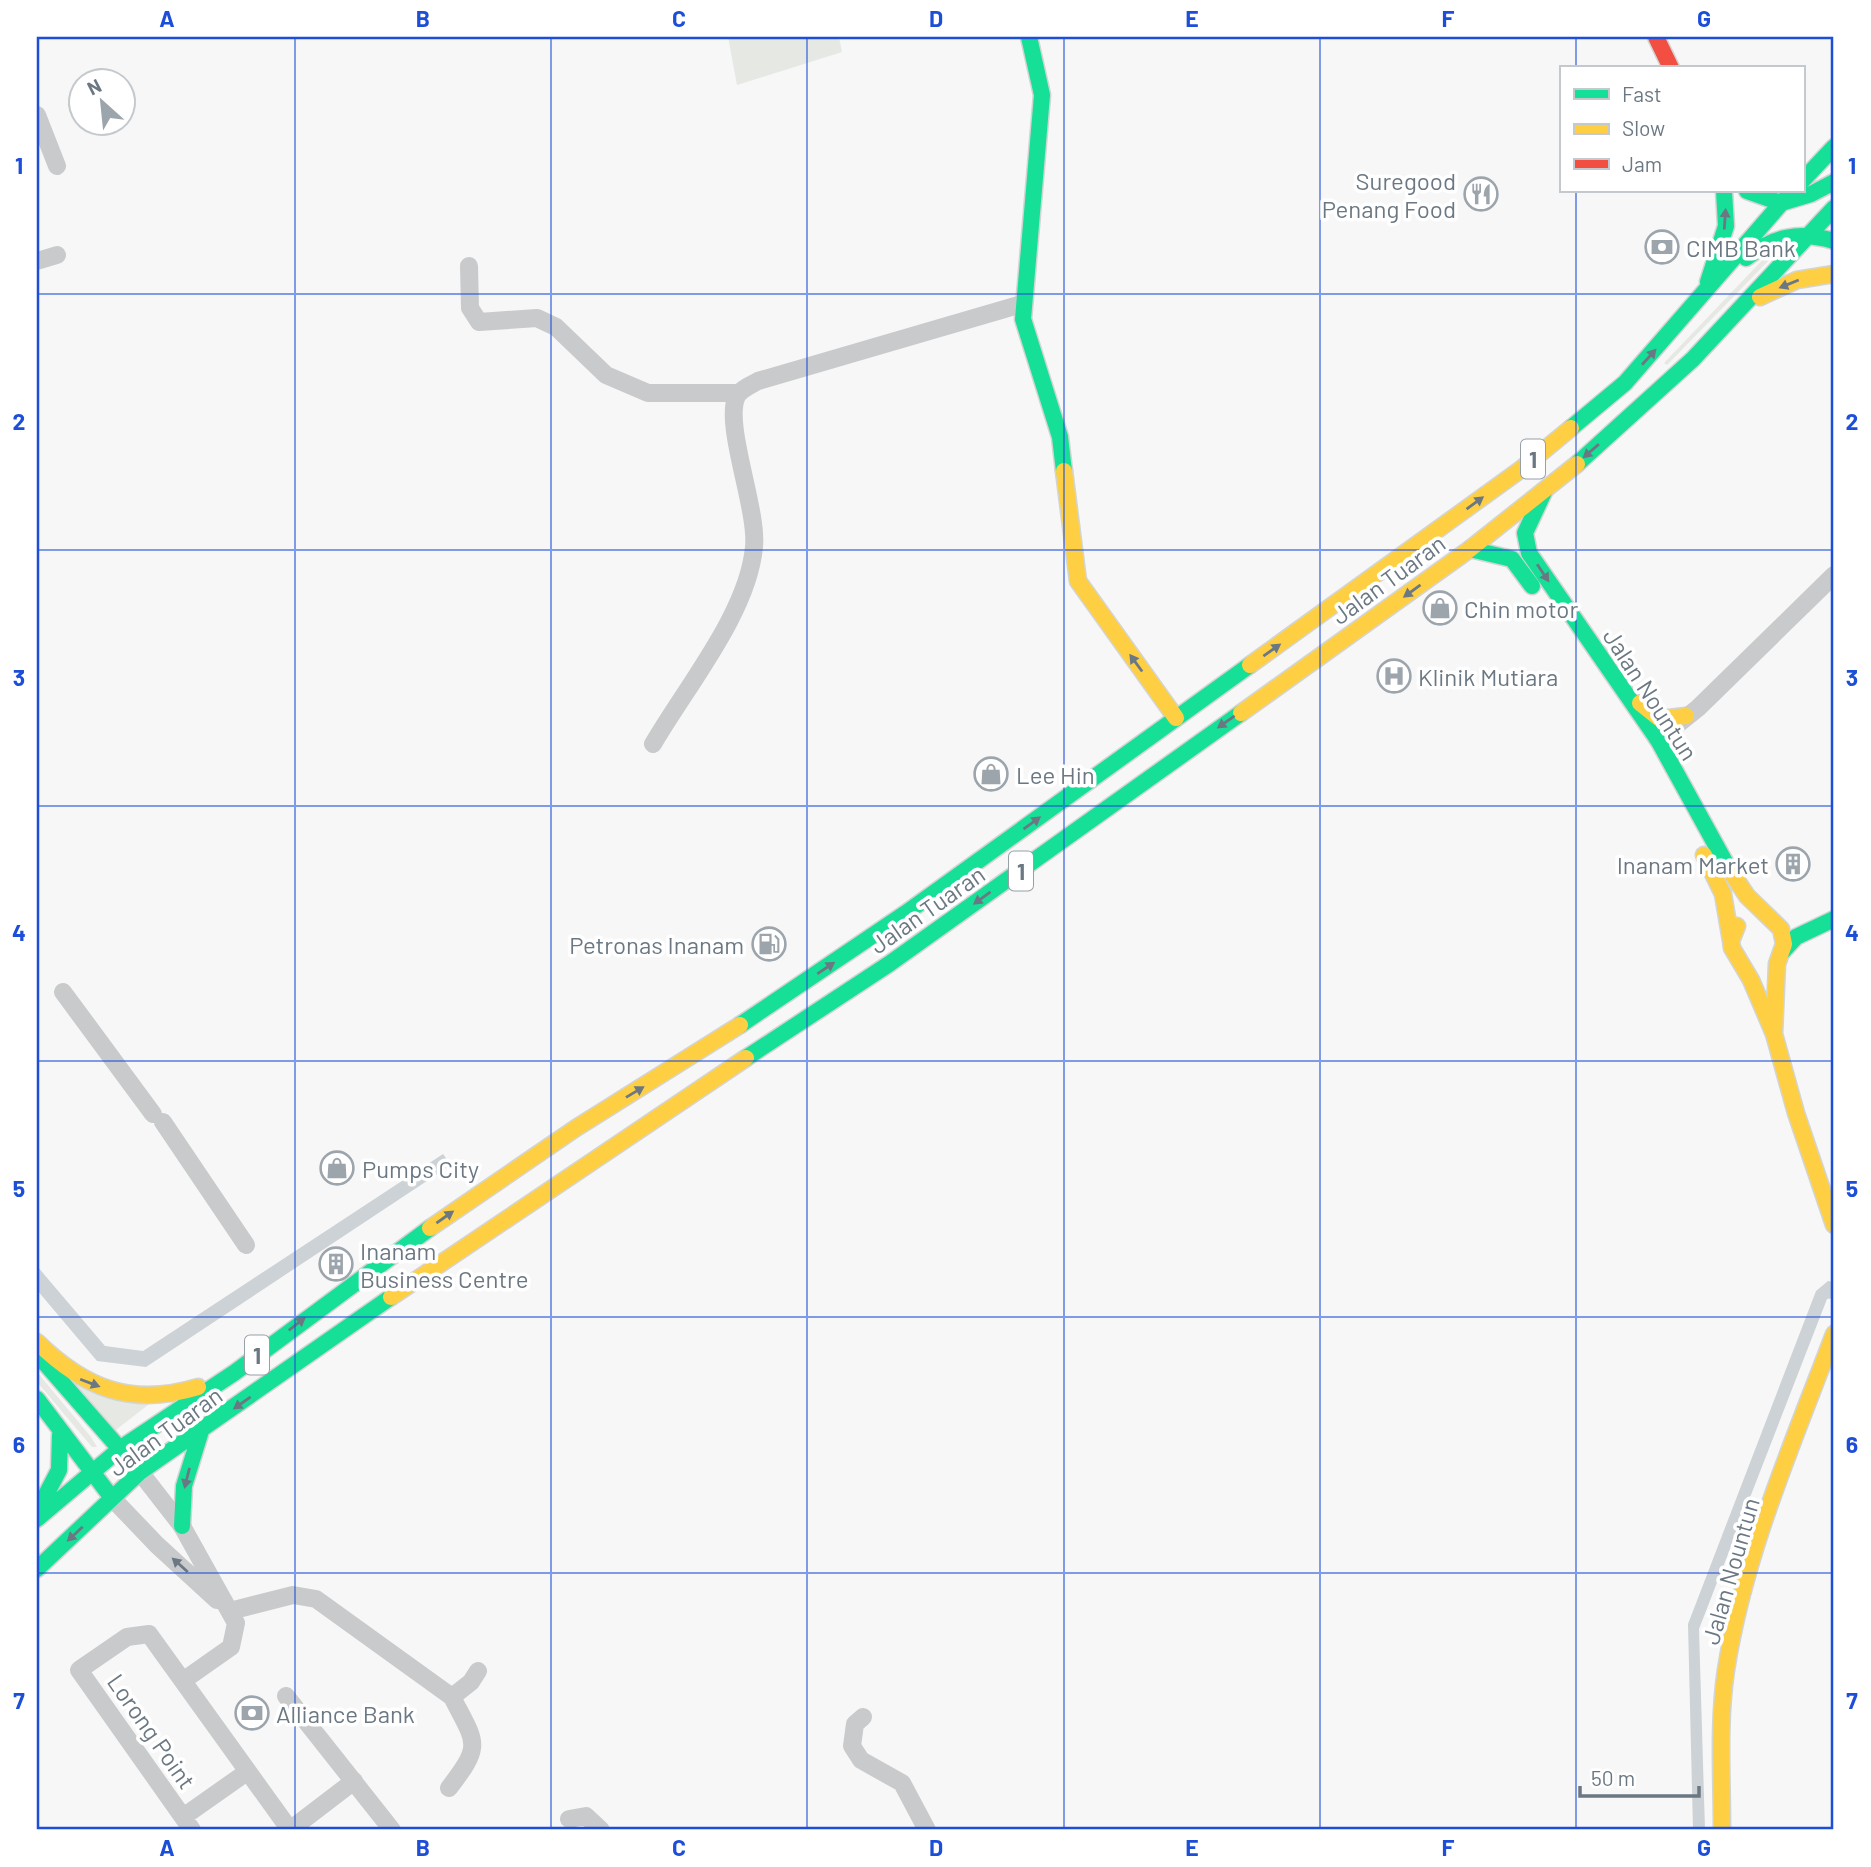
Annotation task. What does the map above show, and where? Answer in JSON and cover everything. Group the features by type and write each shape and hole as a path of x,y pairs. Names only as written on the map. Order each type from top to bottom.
{"main road":[{"path":"1029,37 1042,95 1022,304 1023,319 1060,437 1078,581 1177,718"},
{"path":"1656,37 1670,66"},
{"path":"1804,164 1829,152"},
{"path":"1804,179 1829,152"},
{"path":"1754,192 1786,197 1811,194 1834,182"},
{"path":"1705,293 1726,226 1724,192"},
{"name":"Jalan Tuaran","path":"37,1519 121,1448 234,1373 331,1298 456,1209 576,1128 730,1032 847,954 1520,470 1625,383 1786,197"},
{"name":"Jalan Tuaran","path":"37,1569 140,1472 464,1245 889,964 1470,549 1643,407 1747,302 1834,208"},
{"path":"1705,293 1771,240 1792,233 1811,233 1834,241"},
{"path":"1747,302 1797,280 1834,274"},
{"name":"Jalan Nountun","path":"1545,490 1528,525 1525,544 1658,740 1732,875 1783,936 1782,953 1777,964 1774,1034"},
{"name":"Jalan Nountun","path":"1470,549 1512,559 1631,727 1704,854 1723,894 1731,940 1739,962 1751,980 1774,1034 1828,1189 1834,1225"},
{"path":"1619,684 1660,719 1692,712"},
{"path":"1674,766 1679,736 1692,712"},
{"path":"1658,740 1657,750 1704,854"},
{"path":"1731,940 1733,932 1744,919 1752,916 1773,921 1834,909"},
{"path":"1739,962 1762,968 1776,961 1796,937 1834,919"},
{"name":"Jalan Nountun","path":"1723,1830 1724,1713 1729,1651 1740,1605 1787,1456 1834,1334"},
{"path":"37,1342 71,1374 84,1382 118,1392 158,1398 176,1396 234,1373"},
{"path":"37,1354 140,1472"},
{"path":"37,1513 52,1489 59,1470 60,1436 39,1402"},
{"path":"39,1402 112,1498"},
{"path":"182,1526 184,1486 201,1431"},
{"path":"37,1485 50,1465 60,1436"}],"street":[{"path":"37,115 57,166"},
{"path":"37,261 57,254"},
{"path":"469,266 470,309 479,322 537,317 556,327 606,375 648,393 738,393 758,381 1022,304"},
{"path":"653,744 725,631 745,587 754,536 753,514 732,410 738,393"},
{"path":"1658,740 1692,712 1834,575"},
{"path":"63,992 158,1118 246,1245"},
{"path":"140,1472 182,1526 236,1623 231,1647 184,1680 247,1772 290,1830 354,1781"},
{"path":"112,1498 157,1545 230,1611"},
{"path":"230,1611 293,1595 316,1599 452,1697 474,1743 470,1761 449,1787"},
{"name":"Lorong Point","path":"184,1680 149,1634 127,1637 79,1670 188,1824"},
{"path":"452,1697 471,1682 478,1671"},
{"path":"286,1696 392,1830"},
{"path":"863,1717 855,1724 852,1746 861,1760 902,1783 928,1830"},
{"path":"188,1824 247,1772"},
{"path":"569,1819 586,1816 601,1830"}],"shaded area":[{"path":"728,37 839,37 842,52 737,85"},
{"path":"1772,250 1776,253 1667,365 1664,363"},
{"path":"443,1154 451,1165 146,1367 97,1361 37,1290 37,1266 105,1346 143,1351"},
{"path":"1828,1281 1834,1282 1834,1298 1827,1299 1699,1629 1705,1830 1693,1830 1688,1624 1816,1291"},
{"path":"37,1372 97,1447 92,1447 37,1382"},
{"path":"74,1381 153,1401 112,1433"}],"traffic: fast":[{"path":"1029,37 1042,95 1023,319 1060,437 1064,471"},
{"path":"1804,179 1834,147"},
{"path":"1781,203 1811,194 1834,182"},
{"path":"1708,282 1726,226 1724,192"},
{"path":"1750,192 1781,203"},
{"path":"1571,428 1625,383 1791,192"},
{"path":"1577,464 1693,359 1834,208"},
{"path":"1746,258 1777,240 1787,238 1809,236 1834,241"},
{"path":"1545,490 1525,533 1529,553 1658,740 1729,869"},
{"path":"1470,549 1512,559 1532,586"},
{"path":"740,1025 906,913 1250,665"},
{"path":"746,1058 889,964 1241,713"},
{"path":"1783,951 1796,937 1834,919"},
{"path":"37,1519 121,1448 234,1373 430,1228"},
{"path":"37,1569 140,1472 391,1297"},
{"path":"37,1354 140,1472"},
{"path":"37,1399 112,1498"},
{"path":"182,1526 184,1486 201,1431"},
{"path":"39,1508 59,1470 60,1435"}],"traffic: slow":[{"path":"1760,297 1797,280 1834,274"},
{"path":"1250,665 1520,470 1571,428"},
{"path":"1241,713 1470,549 1577,464"},
{"path":"1064,471 1078,581 1176,718"},
{"path":"1640,703 1660,719 1686,716"},
{"path":"1704,855 1723,894 1731,941"},
{"path":"1729,869 1747,896 1781,929 1784,944 1777,964 1774,1034"},
{"path":"1737,926 1731,941 1732,948 1751,980 1774,1034 1796,1113 1834,1225"},
{"path":"430,1228 576,1128 740,1025"},
{"path":"391,1297 746,1058"},
{"path":"1722,1830 1722,1710 1734,1627 1771,1499 1834,1334"},
{"path":"37,1342 73,1372 111,1390 152,1395 198,1387"}],"traffic: jam":[{"path":"1656,37 1670,66"}],"place":[{"name":"Suregood Penang Food","path":"1481,194"},
{"name":"CIMB Bank","path":"1662,247"},
{"name":"Chin motor","path":"1440,608"},
{"name":"Klinik Mutiara","path":"1394,676"},
{"name":"Lee Hin","path":"991,774"},
{"name":"Inanam Market","path":"1793,864"},
{"name":"Petronas Inanam","path":"769,944"},
{"name":"Pumps City","path":"337,1168"},
{"name":"Inanam Business Centre","path":"336,1264"},
{"name":"Alliance Bank","path":"252,1713"}]}
